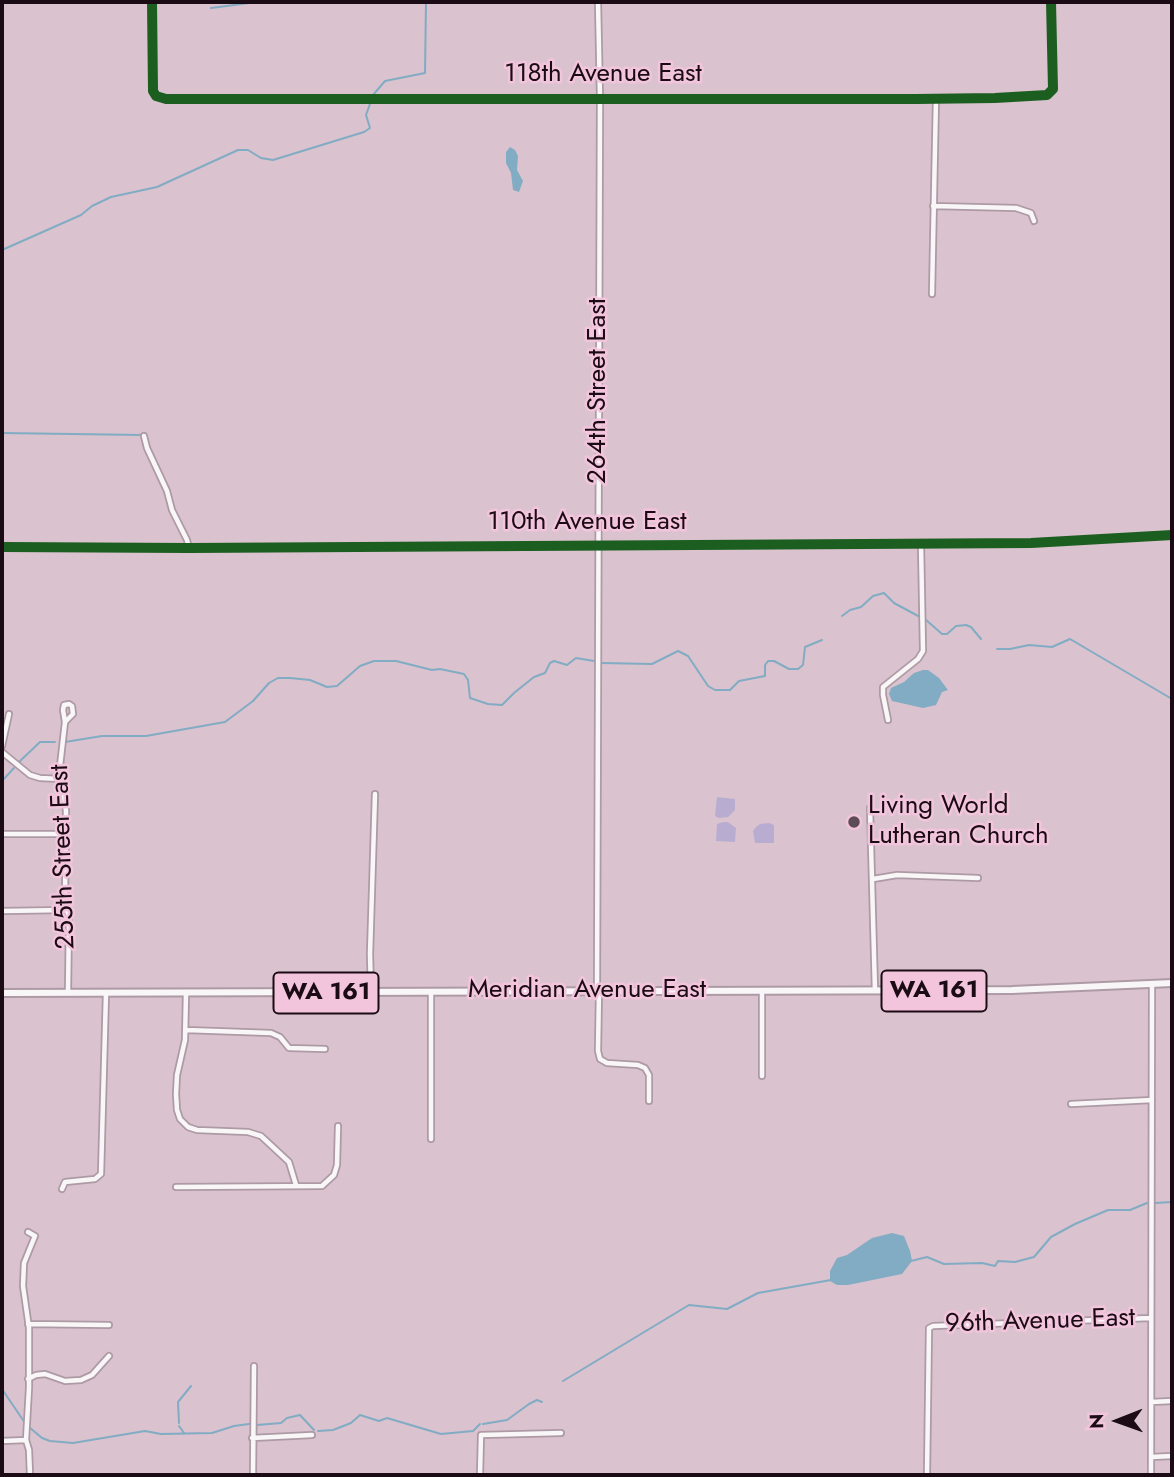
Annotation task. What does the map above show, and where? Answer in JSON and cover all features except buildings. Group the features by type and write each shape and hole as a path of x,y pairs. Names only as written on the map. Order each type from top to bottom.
{"main road":[{"name":"Meridian Avenue East","path":"2,993 1032,990 1172,983"}],"street":[{"name":"118th Avenue East","path":"152,2 152,84 156,96 166,99 1001,98 1050,93 1053,89 1051,2"},
{"name":"264th Street East","path":"598,2 598,1051 600,1059 607,1063 645,1068 649,1074 649,1101"},
{"path":"932,294 936,98"},
{"path":"933,206 1016,208 1031,213 1034,221"},
{"path":"144,436 189,548"},
{"name":"110th Avenue East","path":"2,547 1031,543 1172,535"},
{"path":"888,720 883,687 918,659 923,651 921,544"},
{"path":"2,746 9,714"},
{"name":"255th Street East","path":"65,722 61,747 61,779 66,803 68,992"},
{"path":"2,752 30,775 61,779"},
{"path":"371,993 375,794"},
{"path":"870,808 875,990"},
{"path":"2,834 65,834"},
{"path":"873,879 897,875 978,878"},
{"path":"2,911 67,910"},
{"path":"1151,1475 1152,984"},
{"path":"762,990 762,1076"},
{"path":"431,992 431,1139"},
{"path":"62,1189 68,1181 99,1178 102,1167 106,993"},
{"path":"186,993 186,1030 176,1094 177,1110 183,1122 197,1130 248,1132 261,1136 289,1162 296,1185"},
{"path":"186,1030 271,1033 280,1037 291,1049 325,1049"},
{"path":"1070,1104 1152,1100"},
{"path":"176,1187 289,1187 326,1184 334,1175 337,1165 338,1126"},
{"path":"27,1232 35,1236 23,1267 28,1324 29,1388 26,1440 30,1475"},
{"name":"96th Avenue East","path":"927,1475 929,1328 1152,1318"},
{"path":"28,1324 109,1325"},
{"path":"27,1379 45,1374 63,1381 80,1380 92,1375 109,1356"},
{"path":"253,1475 254,1366"},
{"path":"1151,1402 1172,1401"},
{"path":"480,1475 481,1435 561,1433"},
{"path":"253,1438 312,1435"},
{"path":"2,1441 26,1440"},
{"path":"1151,1457 1172,1457"}],"shaded area":[{"path":"717,797 735,799 735,810 728,817 715,816"},
{"path":"723,822 736,828 735,842 716,841 717,824"},
{"path":"760,824 774,825 774,843 755,843 753,831"}],"water":[{"path":"510,147 518,156 517,170 523,181 519,192 513,190 511,173 506,163 506,152"},
{"path":"923,670 928,670 939,678 948,690 942,692 936,705 923,708 892,701 889,694 891,688"},
{"path":"892,1233 904,1236 910,1251 912,1261 902,1274 848,1285 837,1285 830,1281 830,1271 837,1258 847,1255 872,1238"}],"waterway":[{"path":"211,8 257,2"},
{"path":"373,95 385,81 425,73 426,2"},
{"path":"2,250 81,215 111,197 157,187 238,150 248,150 261,158 273,160 364,132 370,128 366,115 371,101"},
{"path":"2,433 142,435"},
{"path":"842,616 861,607 873,596 884,593 894,603 920,617"},
{"path":"925,619 942,634 947,634 956,626 966,625 981,639"},
{"path":"997,649 1029,645 1052,647 1070,639 1172,699"},
{"path":"602,663 652,664 678,651 688,656 708,686 715,690 730,690 739,681 765,676 765,665 768,661 774,661 789,669 798,669 803,665 805,647 822,640"},
{"path":"65,742 102,736 146,736 225,722 278,678 310,680 327,687 337,686 360,666 374,661 396,661 464,674 468,680 470,698 502,705 534,677 545,673 554,661 567,665 576,658 594,661"},
{"path":"19,762 40,742 55,742"},
{"path":"2,781 14,768"},
{"path":"1155,1203 1172,1202"},
{"path":"911,1261 927,1257 944,1264 982,1263 995,1266 998,1261 1015,1262 1034,1257 1051,1237 1075,1224 1108,1210 1130,1210 1147,1203"},
{"path":"563,1381 689,1305 727,1309 758,1293 831,1280"},
{"path":"179,1423 178,1402 191,1386"},
{"path":"2,1389 25,1423"},
{"path":"483,1424 507,1420 529,1404 537,1400 542,1402"},
{"path":"257,1425 281,1423 287,1418 300,1415 314,1430"},
{"path":"318,1431 333,1430 351,1423 360,1415 379,1421 387,1418 441,1434 473,1431 480,1424"},
{"path":"29,1427 50,1441 73,1443 145,1431 161,1434 212,1433 249,1424"},
{"path":"179,1426 184,1433"}],"cycle path":[{"path":"152,2 153,91 156,96 166,99 916,99 1047,95 1053,89 1051,2"},
{"path":"2,547 1031,543 1172,535"}],"place":[{"name":"Living World Lutheran Church","path":"854,822"}]}
